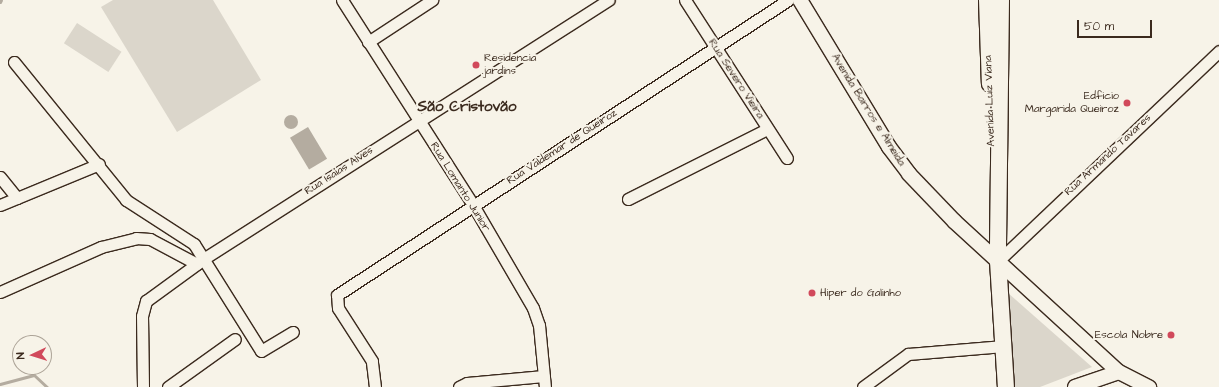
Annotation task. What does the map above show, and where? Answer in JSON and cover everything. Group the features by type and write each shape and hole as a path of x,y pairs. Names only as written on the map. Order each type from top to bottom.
{"main road":[{"name":"Avenida Luiz Viana","path":"987,0 993,160 998,202"},
{"name":"Avenida Luiz Viana","path":"1001,0 998,261 1006,387"}],"street":[{"name":"Rua Lomanto Junior","path":"342,0 473,205 537,316 544,381"},
{"path":"368,42 432,0"},
{"name":"Rua Isaias Alves","path":"143,387 143,306 146,301 201,261 418,120 609,0"},
{"name":"Rua Severo Vieira","path":"685,0 787,158"},
{"name":"Rua Valdemar de Queiroz","path":"375,387 372,361 338,308 337,295 788,0"},
{"name":"Avenida Barros e Almeida","path":"800,0 889,147 909,174 941,208 1119,372 1149,387"},
{"name":"Rua Armando Tavares","path":"998,261 1219,51"},
{"path":"14,62 99,164 126,200 182,234 194,244 201,261 261,352 293,332"},
{"path":"628,199 767,129"},
{"path":"0,206 99,164"},
{"path":"0,177 17,198"},
{"path":"0,292 101,248 136,238 150,239 201,261"},
{"path":"168,387 235,339"},
{"path":"863,387 908,354 1004,346"},
{"path":"1075,387 1119,372"},
{"path":"459,387 466,384 544,381"}],"shaded area":[{"path":"113,0 213,0 261,80 177,132 101,7"},
{"path":"77,23 121,52 108,72 64,43"},
{"path":"288,115 294,115 298,119 298,125 294,129 288,129 284,125 284,119"},
{"path":"308,127 327,159 309,170 290,138"},
{"path":"1008,293 1092,367 1040,387 1014,387"}],"waterway":[{"path":"0,384 34,375 47,387"}],"place":[{"name":"Residencia jardins","path":"476,65"},
{"name":"Edficio Margarida Queiroz","path":"1127,103"},
{"name":"Hiper do Galinho","path":"812,293"},
{"name":"Escola Nobre","path":"1171,335"}],"district":[{"name":"São Cristovão","path":"467,107"}]}
